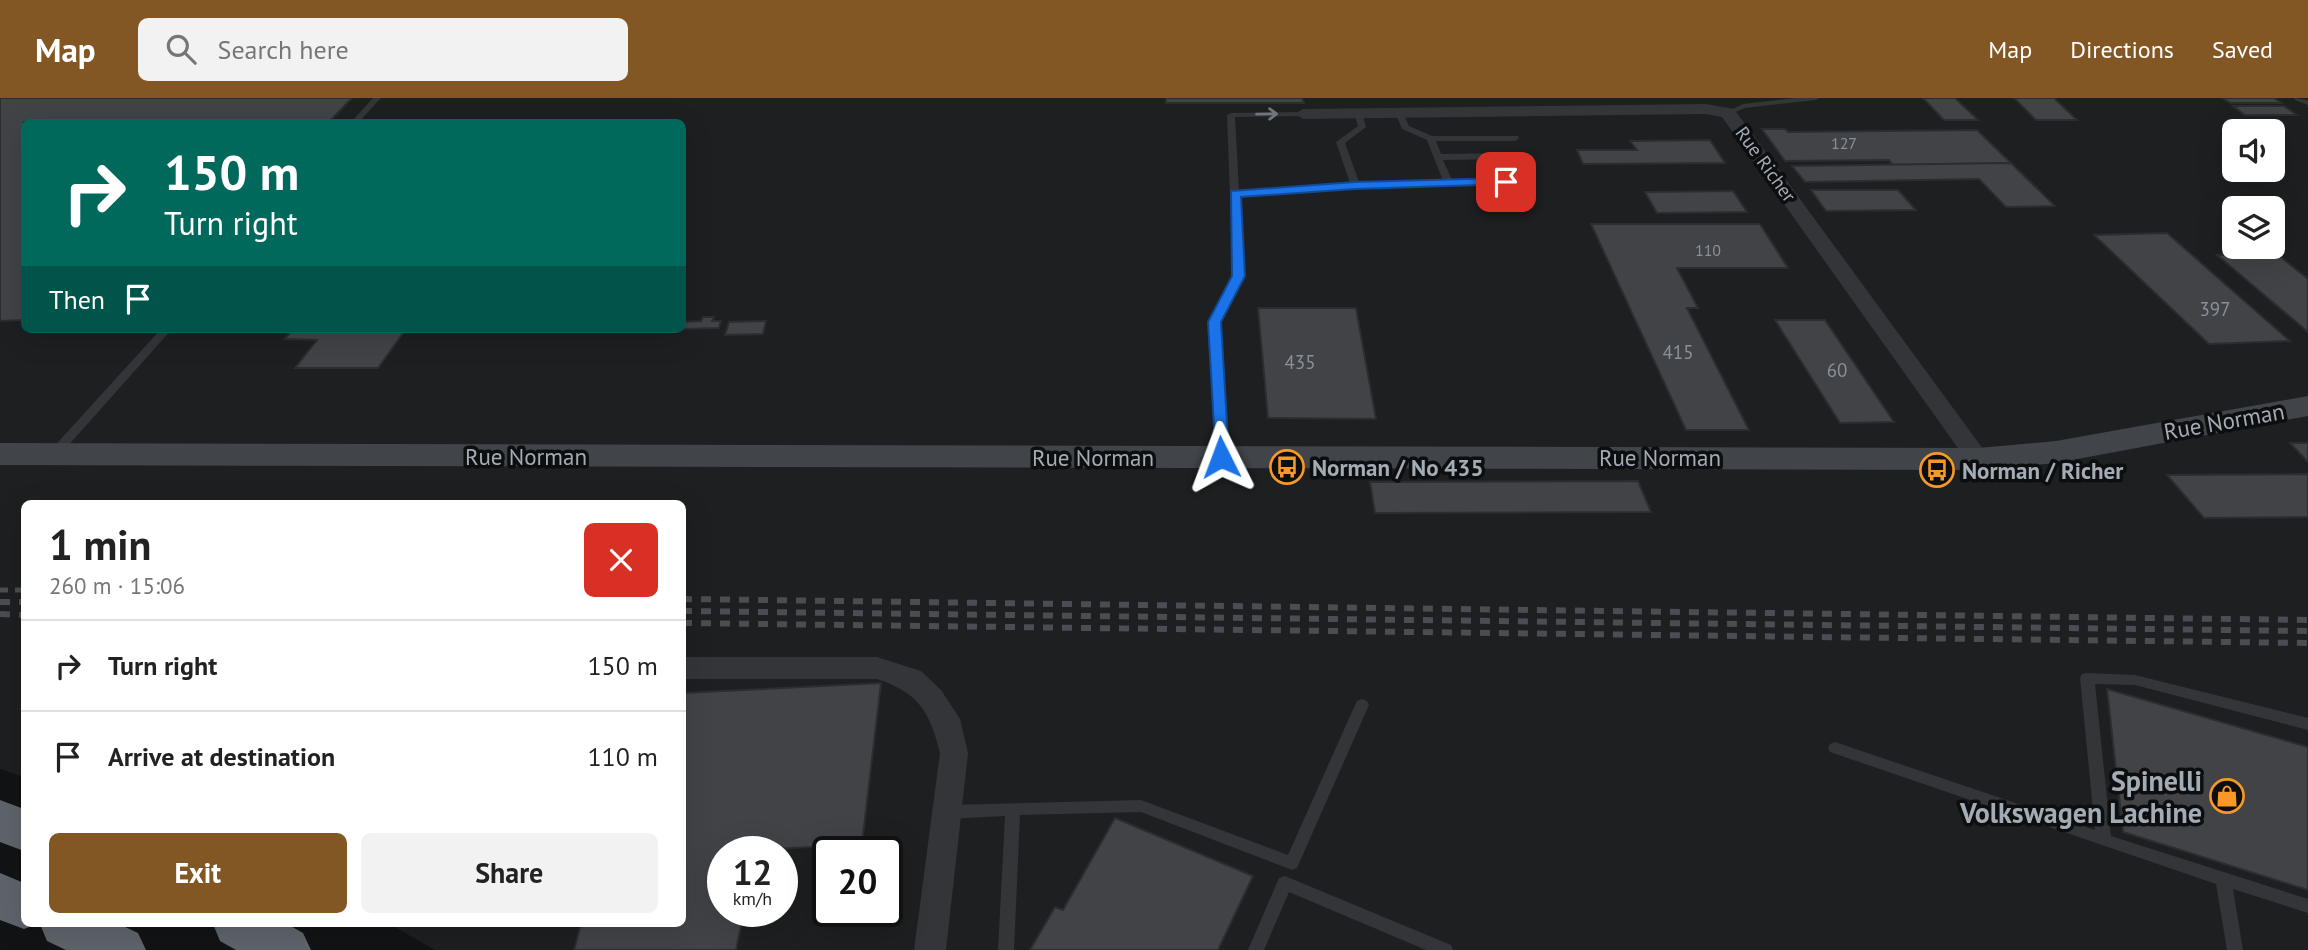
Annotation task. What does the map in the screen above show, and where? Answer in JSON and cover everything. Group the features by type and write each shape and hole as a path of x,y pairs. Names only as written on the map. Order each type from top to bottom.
{"highway":[{"path":"0,821 21,829"},
{"path":"0,896 21,905"},
{"path":"71,927 120,950"},
{"path":"243,927 285,950"}],"street":[{"name":"Rue Richer","path":"1303,114 1360,120 1399,112 1706,109 1728,113 1978,458"},
{"name":"Rue Norman","path":"0,454 1978,458 2056,452 2308,406"},
{"path":"686,667 877,668 911,679 931,698 951,730 954,753 930,950"}],"lane":[{"path":"358,119 377,98"},
{"path":"1728,113 1743,106 1816,98"},
{"path":"2298,98 2308,103"},
{"path":"1399,112 1405,127 1431,139 1515,138"},
{"path":"1221,457 1215,322 1238,276 1231,115 1303,114"},
{"path":"1355,185 1340,142 1360,120"},
{"path":"1431,139 1448,183"},
{"path":"1438,158 1507,156"},
{"path":"1235,194 1355,185 1506,182"},
{"path":"54,454 163,333"},
{"path":"2104,840 2087,678 2134,680 2308,724"},
{"path":"1256,950 1362,705"},
{"path":"1835,748 2308,906"},
{"path":"948,812 1141,806 1292,863"},
{"path":"1006,950 1013,809"},
{"path":"2223,879 2235,950"},
{"path":"1285,883 1424,946 1445,950"}],"shaded area":[{"path":"0,98 2308,98 2308,950 435,950 394,927 686,927 686,500 21,500 21,776 0,769"}],"building":[{"path":"0,98 352,98 332,119 21,119 21,320 0,321"},
{"path":"1166,98 1302,98 1304,103 1166,103"},
{"path":"1923,98 1955,98 1978,120 1944,120"},
{"path":"2014,98 2054,98 2077,120 2036,120"},
{"path":"2223,98 2274,98 2281,103 2230,103"},
{"path":"2233,106 2284,106 2297,115 2245,115"},
{"path":"1762,129 1785,129 1788,132 1977,130 2011,163 1893,165 1889,160 1785,161"},
{"path":"1710,140 1725,163 1583,164 1577,150 1637,150 1630,141"},
{"path":"2011,163 2055,206 2006,207 1979,179 1805,182 1792,166"},
{"path":"1811,190 1898,190 1916,210 1826,211"},
{"path":"1733,191 1747,212 1657,213 1645,192"},
{"path":"1591,224 1760,224 1788,268 1677,268 1698,308 1687,308 1749,430 1686,430"},
{"path":"2167,233 2290,341 2209,344 2094,235"},
{"path":"2217,255 2222,255 2222,259 2283,259 2308,279 2308,332"},
{"path":"1258,308 1356,308 1376,419 1268,418"},
{"path":"703,317 714,317 712,321 721,321 719,328 686,329 686,322 701,321"},
{"path":"1775,320 1825,320 1894,422 1840,423"},
{"path":"766,321 763,334 725,335 729,322"},
{"path":"290,333 403,333 378,368 295,368 317,340 285,339"},
{"path":"2290,443 2308,443 2308,462"},
{"path":"2308,474 2308,517 2204,518 2167,475"},
{"path":"1638,481 1651,512 1375,513 1370,482"},
{"path":"881,683 863,836 812,836 812,847 798,848 798,836 707,836 707,927 741,927 736,950 574,950 580,927 686,927 686,693"},
{"path":"2107,689 2308,747 2308,890 2123,832"},
{"path":"1115,818 1253,876 1218,950 1030,950 1055,907 1063,910"}],"railway":[{"path":"0,590 21,590"},
{"path":"686,599 2308,620"},
{"path":"0,602 21,602"},
{"path":"686,611 2308,631"},
{"path":"0,614 21,615"},
{"path":"686,623 2308,643"}],"place":[{"name":"Norman / No 435","path":"1287,467"},
{"name":"Norman / Richer","path":"1937,470"},
{"name":"Spinelli Volkswagen Lachine","path":"2227,796"}],"route":[{"path":"1221,457 1215,322 1238,276 1235,194 1355,185 1506,182"}]}
